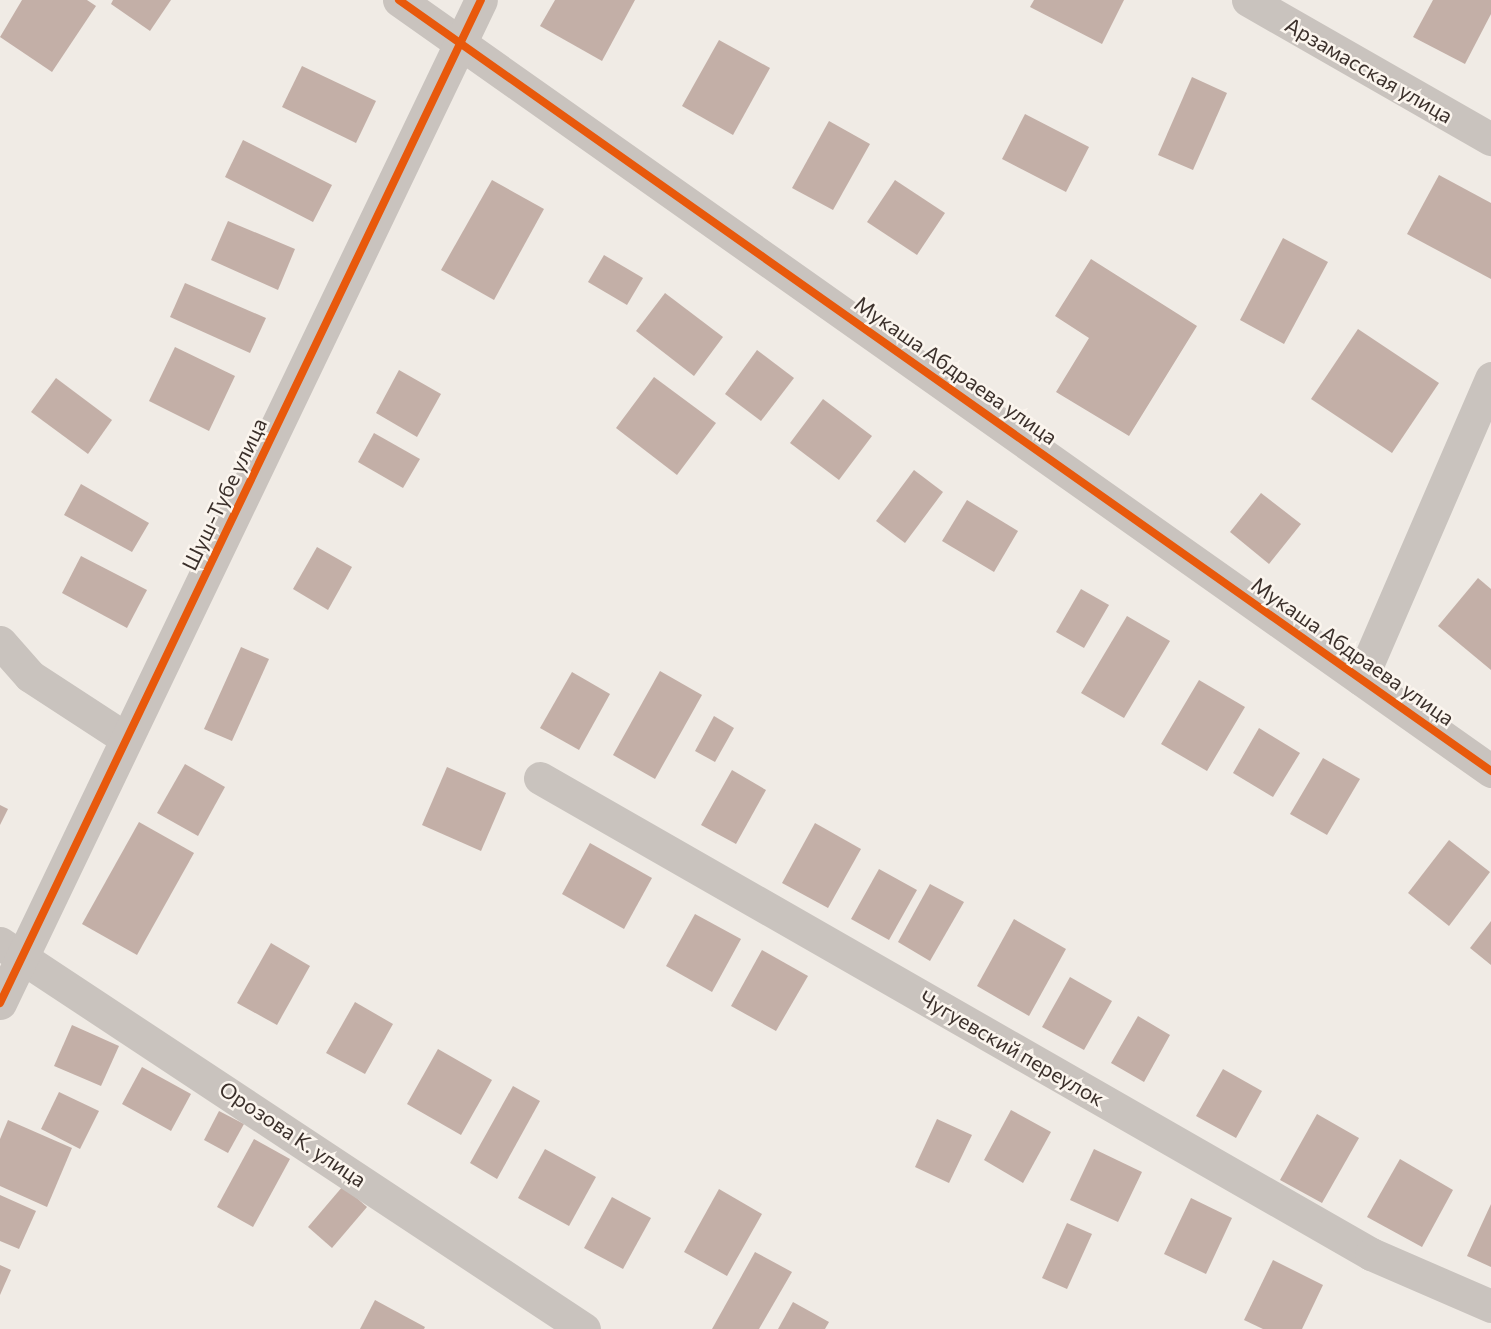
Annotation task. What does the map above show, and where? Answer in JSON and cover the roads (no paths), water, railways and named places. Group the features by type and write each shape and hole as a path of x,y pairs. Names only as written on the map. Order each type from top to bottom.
{"street":[{"name":"Мукаша Абдраева улица","path":"399,0 1491,771"},
{"name":"Шуш-Тубе улица","path":"0,1003 11,947 125,738 482,0"},
{"name":"Арзамасская улица","path":"1248,0 1491,139"},
{"path":"1361,679 1491,378"},
{"path":"0,642 30,676 125,738"},
{"name":"Чугуевский переулок","path":"540,777 1371,1254 1491,1306"},
{"name":"Орозова К. улица","path":"11,947 584,1329"}]}
